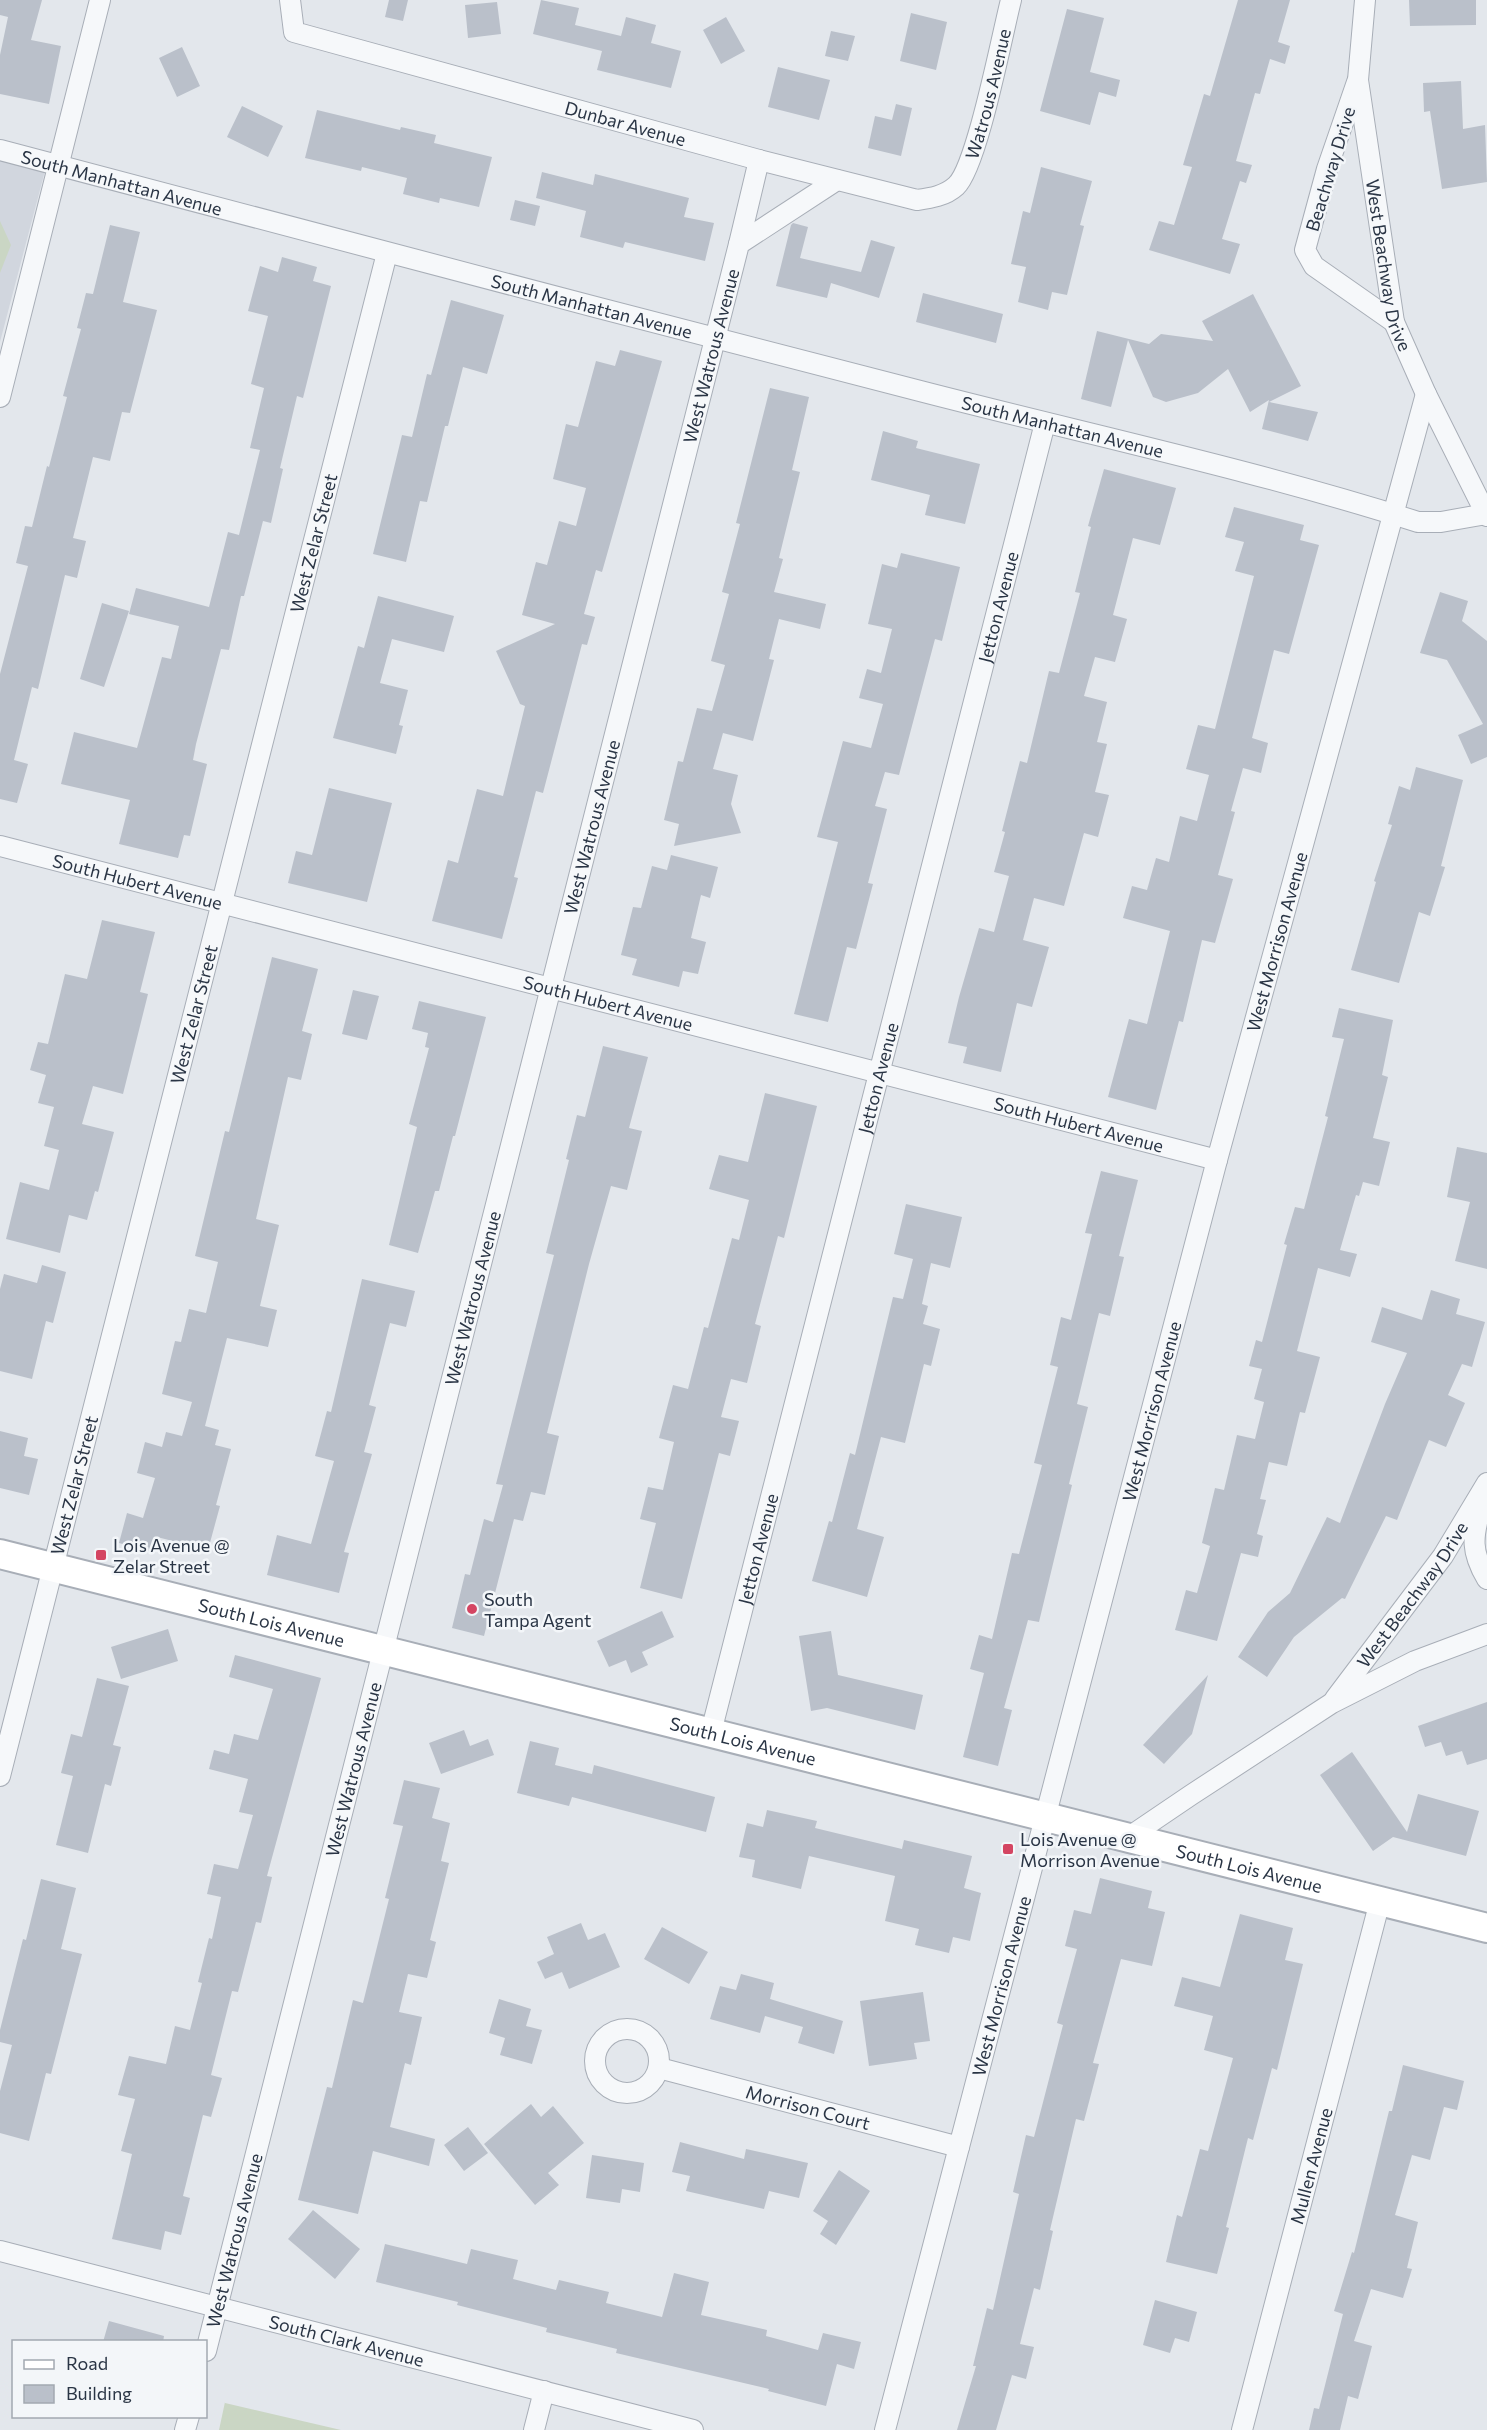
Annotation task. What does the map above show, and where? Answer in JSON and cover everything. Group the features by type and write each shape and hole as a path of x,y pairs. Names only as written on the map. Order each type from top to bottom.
{"street":[{"path":"0,398 100,0"},
{"name":"Dunbar Avenue","path":"290,0 294,32 759,160 917,200 939,197 957,186"},
{"name":"Watrous Avenue","path":"957,186 972,159 1011,0"},
{"name":"West Beachway Drive","path":"1365,0 1358,80 1394,322 1426,394 1486,515 1441,522 1418,522 1394,515"},
{"name":"Beachway Drive","path":"1358,80 1327,169 1305,250 1314,266 1394,322"},
{"name":"South Manhattan Avenue","path":"0,150 715,338 1205,462 1394,515"},
{"name":"West Watrous Avenue","path":"207,2347 759,160"},
{"name":"West Watrous Avenue","path":"739,244 837,180"},
{"name":"West Zelar Street","path":"0,1776 387,253"},
{"name":"West Morrison Avenue","path":"885,2430 1217,1160 1426,394"},
{"name":"Jetton Avenue","path":"711,1732 1045,423"},
{"name":"South Hubert Avenue","path":"0,846 1217,1160"},
{"name":"West Beachway Drive","path":"1332,1703 1443,1556 1487,1483"},
{"name":"West Beachway Drive","path":"1487,1491 1473,1533 1478,1563 1487,1579"},
{"name":"South Lois Avenue","path":"0,1554 1487,1928"},
{"name":"West Beachway Drive","path":"1129,1838 1332,1703 1415,1661 1487,1634"},
{"name":"Mullen Avenue","path":"1242,2430 1380,1901"},
{"name":"Morrison Court","path":"659,2068 959,2147"},
{"name":"South Clark Avenue","path":"0,2251 693,2430"},
{"path":"534,2430 544,2391"}],"shaded area":[{"path":"0,156 46,167 0,342"}],"green space":[{"path":"0,221 11,245 0,273"},
{"path":"225,2403 341,2430 219,2430"}],"building":[{"path":"0,0 42,0 31,40 61,46 49,104 0,94 0,55 8,17 0,15"},
{"path":"389,0 408,0 403,21 385,17"},
{"path":"541,0 579,8 575,25 621,36 626,17 656,25 651,43 681,51 671,88 597,70 602,51 533,34"},
{"path":"1238,0 1290,0 1278,42 1290,46 1285,64 1270,59 1260,94 1255,93 1236,161 1252,165 1246,183 1240,181 1222,239 1240,244 1230,274 1149,250 1159,221 1174,225 1192,167 1183,165 1204,94 1210,96"},
{"path":"1409,0 1476,0 1476,25 1410,26"},
{"path":"497,2 501,34 468,38 465,5"},
{"path":"1067,9 1104,18 1090,72 1120,80 1116,97 1099,92 1090,125 1040,111"},
{"path":"911,13 947,22 936,70 900,61"},
{"path":"726,17 745,51 721,64 703,30"},
{"path":"831,31 855,36 848,61 825,56"},
{"path":"182,47 200,86 177,97 159,58"},
{"path":"778,67 830,80 819,120 768,107"},
{"path":"1461,81 1463,129 1485,125 1487,182 1442,189 1430,111 1424,112 1423,83"},
{"path":"896,104 912,108 901,156 868,148 875,116 892,120"},
{"path":"242,106 283,126 268,157 227,137"},
{"path":"317,110 400,130 401,127 436,135 434,143 492,157 479,207 440,198 439,203 403,194 407,178 362,167 361,171 305,158"},
{"path":"1041,167 1092,181 1080,225 1084,226 1067,295 1052,292 1048,310 1018,302 1026,267 1011,264 1023,211 1030,213"},
{"path":"542,172 593,185 595,174 689,198 684,217 714,223 705,261 625,242 623,248 580,237 586,211 536,198"},
{"path":"515,200 540,206 535,226 510,220"},
{"path":"793,223 808,227 800,258 861,272 871,240 895,247 879,298 831,283 827,298 776,286"},
{"path":"110,225 140,232 123,302 157,310 130,413 122,412 110,461 93,457 73,538 86,541 77,578 65,575 38,689 32,687 14,760 28,764 17,803 0,799 0,674 28,566 16,563 25,526 32,527 47,466 49,467 67,397 63,396 81,329 77,328 86,293 93,294"},
{"path":"282,257 317,267 313,281 331,286 303,398 297,396 280,468 283,469 271,523 263,521 244,596 241,596 229,650 221,649 193,760 207,764 190,836 184,835 178,858 119,844 130,800 61,784 74,732 137,748 162,657 171,659 179,626 129,614 136,588 209,607 228,532 239,535 260,450 250,448 264,388 251,384 268,316 248,311 260,266 278,272"},
{"path":"923,293 1003,314 996,343 916,322"},
{"path":"1253,294 1301,386 1269,402 1318,412 1308,441 1262,429 1269,400 1250,412 1228,369 1198,393 1166,402 1153,397 1128,340 1111,407 1081,399 1097,331 1149,344 1161,334 1213,341 1202,321"},
{"path":"451,300 504,315 487,374 463,367 448,426 445,426 427,502 420,501 406,562 373,554 402,435 412,437 427,374 431,375"},
{"path":"620,350 662,361 602,572 596,570 584,614 595,617 587,645 582,644 543,793 536,791 514,877 518,878 502,939 432,921 448,860 458,863 477,789 503,796 525,706 520,704 496,651 555,624 522,615 536,562 547,565 559,521 576,526 586,488 553,479 566,424 578,427 596,361 615,366"},
{"path":"770,388 809,397 792,470 800,472 779,558 783,559 774,592 826,604 820,629 779,619 769,659 774,660 753,741 723,733 713,769 738,775 731,804 741,833 674,846 679,824 664,820 678,761 683,762 697,708 712,711 725,665 711,661 729,594 722,592 740,524 736,523"},
{"path":"883,431 918,441 916,448 980,464 965,524 925,515 930,495 871,480"},
{"path":"1104,469 1176,488 1160,545 1133,538 1113,615 1127,619 1115,662 1095,657 1084,696 1107,702 1097,742 1107,744 1095,792 1109,795 1098,837 1084,833 1064,906 1034,898 1023,940 1049,947 1032,1007 1017,1003 1001,1072 963,1063 967,1047 948,1043 979,928 994,932 1009,876 994,872 1005,832 1002,831 1020,761 1027,763 1049,671 1059,673 1080,593 1075,592 1091,527 1088,526"},
{"path":"1234,507 1304,525 1300,540 1319,545 1289,654 1274,650 1252,738 1268,743 1261,773 1243,768 1231,811 1235,812 1218,875 1233,879 1215,943 1202,940 1183,1022 1179,1021 1156,1110 1108,1097 1129,1019 1147,1024 1170,931 1123,918 1132,886 1147,890 1156,858 1169,862 1180,816 1197,821 1209,775 1186,769 1198,725 1215,729 1254,576 1235,571 1244,542 1225,537"},
{"path":"901,553 960,567 942,641 935,639 899,775 885,772 875,806 887,809 868,883 873,884 856,949 847,947 828,1022 794,1014 838,842 817,837 843,741 871,748 883,704 859,698 867,669 881,673 892,629 868,624 882,564 897,568"},
{"path":"1440,592 1468,601 1462,621 1487,641 1487,757 1471,764 1458,735 1483,724 1447,660 1420,653"},
{"path":"378,596 454,616 444,652 392,639 380,683 408,690 399,725 403,726 396,754 333,738 358,646 364,648"},
{"path":"102,603 129,611 104,687 80,679"},
{"path":"1416,767 1463,780 1441,866 1445,867 1430,916 1419,912 1399,983 1351,970 1376,882 1374,881 1392,825 1388,824 1399,786 1410,790"},
{"path":"329,788 392,803 367,902 288,883 296,851 312,855"},
{"path":"671,855 718,867 710,898 701,895 691,938 706,942 698,974 683,971 679,987 632,975 637,959 621,955 633,907 641,908 652,866 667,870"},
{"path":"102,920 155,932 140,992 148,994 123,1094 93,1086 82,1124 114,1132 98,1192 95,1191 87,1220 69,1215 60,1253 6,1239 20,1182 49,1190 59,1150 44,1146 54,1107 38,1103 46,1075 30,1070 38,1042 48,1044 65,974 87,979"},
{"path":"272,957 318,969 302,1031 312,1034 301,1080 288,1077 256,1219 279,1225 260,1306 277,1310 268,1347 227,1338 205,1426 219,1430 215,1445 231,1449 216,1505 220,1506 208,1550 157,1537 153,1552 119,1543 127,1513 143,1518 155,1478 137,1473 145,1442 162,1447 166,1432 182,1436 192,1402 162,1394 175,1341 181,1342 189,1309 206,1313 218,1262 195,1256 225,1131 229,1132"},
{"path":"353,990 379,996 367,1040 342,1034"},
{"path":"419,1001 486,1017 455,1136 453,1136 439,1191 435,1191 418,1253 389,1245 417,1127 409,1124 429,1048 425,1047 428,1033 412,1029"},
{"path":"1339,1008 1393,1020 1382,1075 1388,1077 1373,1138 1390,1142 1379,1186 1363,1182 1359,1196 1356,1195 1340,1250 1357,1254 1350,1277 1318,1268 1297,1351 1320,1357 1305,1413 1300,1412 1287,1466 1269,1462 1260,1499 1266,1500 1257,1534 1263,1536 1258,1557 1241,1553 1217,1641 1175,1630 1186,1590 1197,1593 1210,1546 1202,1543 1215,1488 1224,1490 1237,1435 1255,1439 1264,1402 1254,1399 1262,1369 1249,1366 1256,1340 1262,1342 1287,1245 1284,1244 1295,1207 1304,1209 1328,1117 1325,1116 1344,1039 1332,1037"},
{"path":"603,1046 648,1057 629,1128 642,1131 627,1190 611,1186 589,1264 547,1433 559,1436 545,1495 531,1492 523,1521 514,1519 484,1636 452,1628 465,1574 470,1575 484,1519 493,1522 503,1485 496,1484 554,1255 546,1253 569,1160 566,1159 577,1115 585,1117"},
{"path":"765,1093 817,1106 784,1238 778,1236 755,1324 761,1326 747,1383 731,1379 721,1417 739,1421 730,1456 719,1453 682,1599 640,1588 656,1523 640,1519 648,1487 663,1490 674,1442 659,1438 673,1385 688,1389 704,1327 708,1328 732,1238 739,1240 749,1200 709,1189 719,1155 748,1162"},
{"path":"1457,1147 1487,1153 1487,1269 1455,1261 1470,1202 1447,1197"},
{"path":"1101,1171 1138,1180 1119,1256 1124,1257 1110,1316 1099,1313 1077,1404 1088,1407 1039,1622 1028,1620 1004,1708 1012,1710 998,1766 963,1757 984,1673 970,1669 979,1635 992,1639 1012,1553 1019,1554 1042,1465 1034,1463 1058,1367 1050,1365 1061,1317 1071,1320 1092,1234 1085,1233"},
{"path":"906,1204 962,1217 950,1268 931,1263 922,1304 928,1306 923,1324 940,1329 931,1366 924,1364 905,1443 881,1437 857,1529 884,1537 867,1597 812,1581 829,1521 832,1522 850,1453 855,1455 893,1297 903,1299 913,1259 894,1254"},
{"path":"42,1265 66,1272 53,1323 46,1321 32,1379 0,1371 0,1289 4,1274 37,1283"},
{"path":"362,1279 415,1291 406,1327 390,1323 369,1405 376,1407 364,1452 372,1454 344,1552 349,1553 339,1593 267,1575 277,1535 311,1544 334,1461 315,1456 327,1411 331,1412"},
{"path":"1431,1290 1460,1299 1456,1314 1485,1322 1472,1367 1462,1364 1448,1395 1465,1403 1446,1447 1429,1440 1397,1520 1386,1516 1345,1599 1342,1598 1294,1637 1267,1677 1238,1657 1268,1612 1290,1593 1327,1517 1340,1523 1407,1353 1371,1342 1382,1307 1422,1320"},
{"path":"0,1431 28,1438 24,1456 38,1459 29,1495 0,1488"},
{"path":"662,1611 674,1637 642,1652 648,1665 631,1673 626,1660 609,1667 597,1641"},
{"path":"168,1629 178,1661 121,1679 111,1647"},
{"path":"831,1631 838,1675 923,1695 915,1730 827,1708 811,1711 799,1636"},
{"path":"235,1655 321,1678 267,1876 272,1877 261,1923 256,1922 238,1992 232,1991 211,2075 222,2078 211,2117 203,2115 183,2196 190,2198 181,2235 165,2231 161,2250 112,2239 132,2154 121,2151 135,2099 118,2095 129,2056 166,2064 175,2026 190,2030 202,1983 198,1982 209,1938 212,1939 221,1897 207,1894 214,1864 238,1869 253,1815 239,1812 248,1779 209,1769 214,1750 229,1754 234,1734 258,1740 273,1689 229,1677"},
{"path":"1208,1675 1192,1734 1164,1764 1143,1745"},
{"path":"97,1678 129,1686 113,1745 121,1747 111,1786 105,1784 88,1853 56,1845 73,1776 61,1773 71,1734 82,1737"},
{"path":"1487,1702 1487,1759 1467,1765 1462,1751 1446,1756 1441,1742 1425,1747 1418,1726"},
{"path":"464,1730 470,1746 488,1739 494,1755 441,1774 429,1743"},
{"path":"530,1741 559,1748 555,1765 592,1774 594,1765 715,1797 706,1832 572,1797 569,1806 517,1793"},
{"path":"1352,1752 1407,1832 1418,1794 1479,1811 1466,1856 1393,1837 1373,1851 1320,1775"},
{"path":"404,1780 440,1788 432,1818 450,1823 441,1861 449,1863 430,1940 436,1942 427,1978 408,1974 399,2012 422,2017 411,2065 405,2063 390,2127 435,2139 429,2166 373,2151 358,2214 298,2200 327,2087 332,2088 353,2000 363,2003 389,1899 385,1898 403,1826 393,1824"},
{"path":"767,1810 817,1821 815,1828 902,1849 904,1840 972,1856 964,1888 981,1893 970,1941 953,1937 949,1953 915,1945 919,1929 885,1921 895,1876 809,1856 801,1889 752,1877 755,1860 739,1857 747,1823 763,1827"},
{"path":"1100,1878 1152,1891 1148,1908 1165,1912 1152,1966 1121,1959 1093,2063 1099,2064 1084,2121 1076,2119 1050,2230 1053,2231 1040,2290 1034,2288 1020,2344 1034,2347 1026,2379 1012,2375 996,2430 957,2430 976,2366 973,2366 987,2308 993,2310 1019,2194 1013,2192 1026,2135 1034,2137 1063,2025 1057,2023 1077,1949 1065,1946 1074,1910 1091,1914"},
{"path":"41,1879 76,1888 61,1949 82,1954 51,2074 46,2073 29,2141 0,2133 0,2091 12,2045 0,2042 0,2030"},
{"path":"1240,1914 1293,1928 1285,1960 1303,1964 1277,2070 1272,2068 1253,2140 1248,2138 1217,2274 1166,2262 1177,2215 1182,2217 1200,2149 1208,2151 1233,2058 1204,2050 1213,2016 1174,2006 1182,1977 1220,1987"},
{"path":"581,1923 588,1940 605,1933 620,1967 569,1989 562,1972 545,1979 537,1962 554,1954 547,1937"},
{"path":"662,1927 708,1952 689,1984 644,1959"},
{"path":"741,1974 774,1983 770,1999 843,2021 834,2054 798,2043 803,2027 765,2016 760,2033 710,2019 720,1986 736,1990"},
{"path":"923,1992 930,2041 914,2043 917,2059 869,2066 860,2001"},
{"path":"499,1999 531,2009 526,2026 542,2030 532,2064 500,2055 505,2038 489,2033"},
{"path":"1403,2065 1464,2081 1457,2110 1444,2107 1430,2160 1412,2155 1395,2215 1418,2222 1407,2268 1412,2269 1403,2298 1371,2289 1354,2341 1372,2346 1358,2399 1348,2396 1340,2430 1309,2430 1314,2408 1319,2409 1343,2314 1334,2311 1352,2252 1354,2253 1389,2111 1392,2111"},
{"path":"531,2104 541,2117 553,2106 584,2143 548,2173 559,2185 535,2205 484,2144"},
{"path":"468,2127 488,2153 464,2171 444,2145"},
{"path":"680,2142 744,2159 746,2149 808,2163 799,2198 769,2191 764,2209 686,2191 690,2176 672,2172"},
{"path":"592,2155 644,2163 640,2192 622,2189 620,2203 586,2198"},
{"path":"839,2170 870,2191 836,2245 820,2234 828,2221 813,2211"},
{"path":"313,2210 360,2249 335,2279 288,2239"},
{"path":"385,2244 467,2264 471,2249 518,2260 513,2279 556,2290 559,2280 609,2292 606,2303 662,2317 674,2273 709,2282 701,2315 767,2330 766,2336 818,2350 823,2333 861,2342 854,2369 837,2364 826,2406 768,2391 769,2389 616,2353 617,2349 546,2332 547,2328 457,2305 458,2302 376,2282"},
{"path":"1155,2300 1197,2312 1189,2342 1175,2338 1170,2353 1143,2345"},
{"path":"109,2321 164,2336 163,2340 104,2340"}],"place":[{"name":"Lois Avenue @ Zelar Street","path":"101,1555"},
{"name":"South Tampa Agent","path":"472,1609"},
{"name":"Lois Avenue @ Morrison Avenue","path":"1008,1849"}]}
